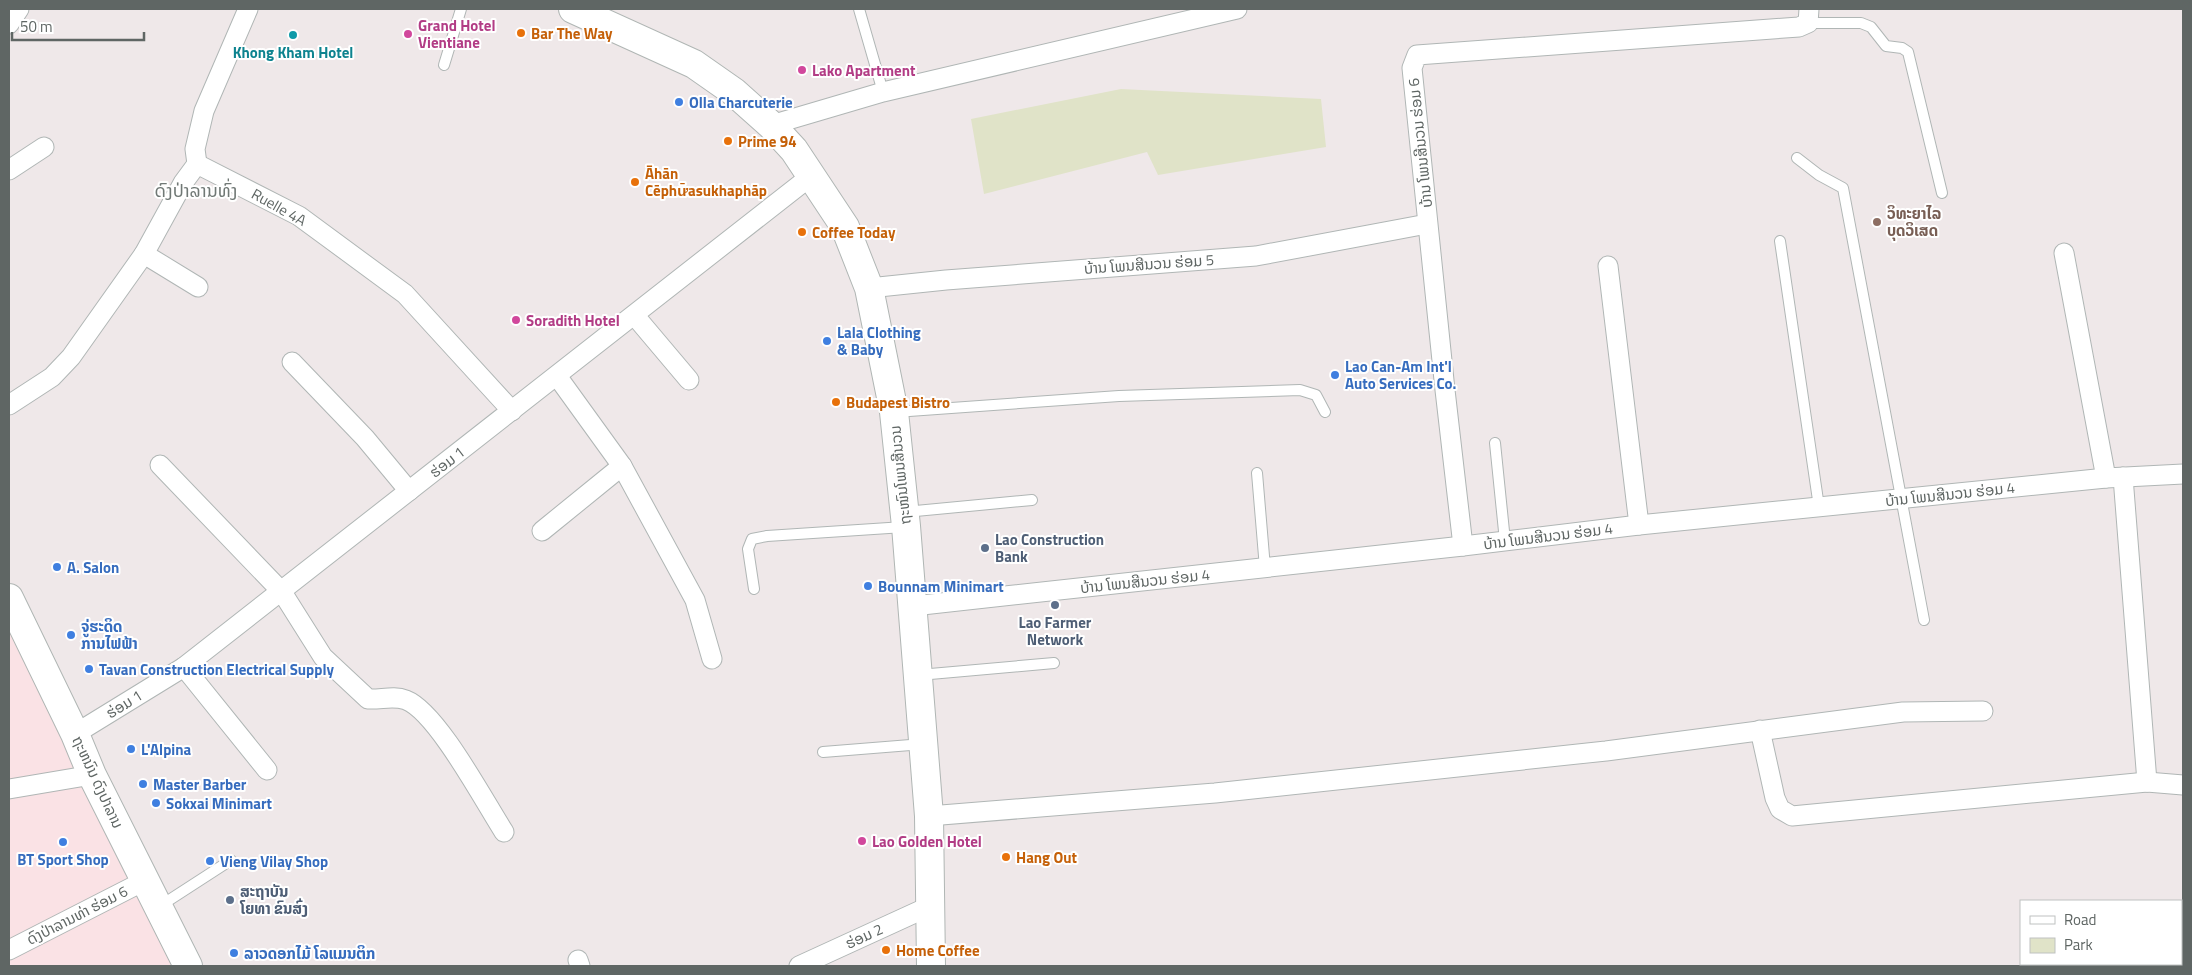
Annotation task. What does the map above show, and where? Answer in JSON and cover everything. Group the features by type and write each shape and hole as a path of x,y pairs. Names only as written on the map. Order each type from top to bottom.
{"street":[{"path":"9,24 19,9"},
{"path":"9,405 52,377 71,357 144,254 183,183 197,164 195,149 204,111 248,9"},
{"name":"ຖະໜົນໂພນສີນວນ","path":"573,9 611,21 694,64 734,92 771,125 794,150 845,227 868,288 894,412 905,519 929,816 931,966"},
{"path":"771,125 883,92 1237,9"},
{"name":"ບ້ານ ໂພນສີນວນ ຮ່ອມ 6","path":"1463,546 1412,68 1417,56 1799,27 1809,16"},
{"path":"9,170 44,147"},
{"name":"Ruelle 4A","path":"197,164 299,216 405,294 512,411"},
{"name":"ຮ່ອມ 1","path":"75,734 184,667 635,316 811,176"},
{"name":"ບ້ານ ໂພນສີນວນ ຮ່ອມ 5","path":"868,288 946,280 1256,256 1428,224"},
{"path":"144,254 198,287"},
{"path":"2064,254 2115,477 2147,782"},
{"path":"1608,266 1639,525"},
{"path":"635,316 689,380"},
{"path":"292,362 364,438 409,491"},
{"path":"557,376 622,466 695,600 712,659"},
{"path":"160,465 282,592 323,657 368,699 400,698 407,700 423,711 441,732 504,832"},
{"path":"542,531 622,466"},
{"name":"ບ້ານ ໂພນສີນວນ ຮ່ອມ 4","path":"913,606 1819,506 2115,477 2183,474"},
{"name":"ຖະຫນົນ ດົງປາລານ","path":"9,598 75,734 92,775 188,966"},
{"path":"184,667 267,770"},
{"path":"929,816 1245,790 1606,751 1903,712 1983,711"},
{"path":"1760,730 1775,798 1780,809 1792,816 2147,782 2183,786"},
{"path":"9,789 92,775"},
{"name":"ດົງປ່າລານທ່າ ຮ່ອມ 6","path":"9,950 146,880"},
{"name":"ຮ່ອມ 2","path":"799,966 930,906"}],"lane":[{"path":"444,66 461,9"},
{"path":"859,9 883,92"},
{"path":"1809,16 1860,23 1871,27 1886,46 1902,48 1908,52 1942,192"},
{"path":"1798,158 1819,175 1843,188 1903,499 1924,620"},
{"path":"1780,241 1819,506"},
{"path":"894,412 1119,396 1300,390 1316,395 1325,412"},
{"path":"1495,443 1504,541"},
{"path":"1257,472 1265,568"},
{"path":"754,589 748,549 752,539 1032,500"},
{"path":"918,675 1054,663"},
{"path":"823,752 924,744"},
{"path":"159,907 231,860"}],"shaded area":[{"path":"9,587 193,966 9,966"}],"green space":[{"path":"1121,89 1321,99 1326,147 1158,175 1147,152 984,194 971,119"}],"place":[{"name":"Bar The Way","path":"521,33"},
{"name":"Grand Hotel Vientiane","path":"408,34"},
{"name":"Khong Kham Hotel","path":"293,35"},
{"name":"Lako Apartment","path":"802,70"},
{"name":"Olla Charcuterie","path":"679,102"},
{"name":"Prime 94","path":"728,141"},
{"name":"Āhān Cēphư̄asukhaphāp","path":"635,182"},
{"name":"ວິທະຍາໄລ ບຸດວິເສດ","path":"1877,222"},
{"name":"Coffee Today","path":"802,232"},
{"name":"Soradith Hotel","path":"516,320"},
{"name":"Lala Clothing & Baby","path":"827,341"},
{"name":"Lao Can-Am Int'l Auto Services Co.","path":"1335,375"},
{"name":"Budapest Bistro","path":"836,402"},
{"name":"Lao Construction Bank","path":"985,548"},
{"name":"A. Salon","path":"57,567"},
{"name":"Bounnam Minimart","path":"868,586"},
{"name":"Lao Farmer Network","path":"1055,605"},
{"name":"ຈູ່ຮະດິດ ການໄຟຟ້າ","path":"71,635"},
{"name":"Tavan Construction Electrical Supply","path":"89,669"},
{"name":"L'Alpina","path":"131,749"},
{"name":"Master Barber","path":"143,784"},
{"name":"Sokxai Minimart","path":"156,803"},
{"name":"Lao Golden Hotel","path":"862,841"},
{"name":"BT Sport Shop","path":"63,842"},
{"name":"Hang Out","path":"1006,857"},
{"name":"Vieng Vilay Shop","path":"210,861"},
{"name":"ສະຖາບັນ ໂຍທາ ຂົນສົ່ງ","path":"230,900"},
{"name":"Home Coffee","path":"886,950"},
{"name":"ລາວດອກໄມ້ ໂລແມນຕິກ","path":"234,953"}],"district":[{"name":"ດົງປ່າລານທົ່ງ","path":"196,190"}]}
